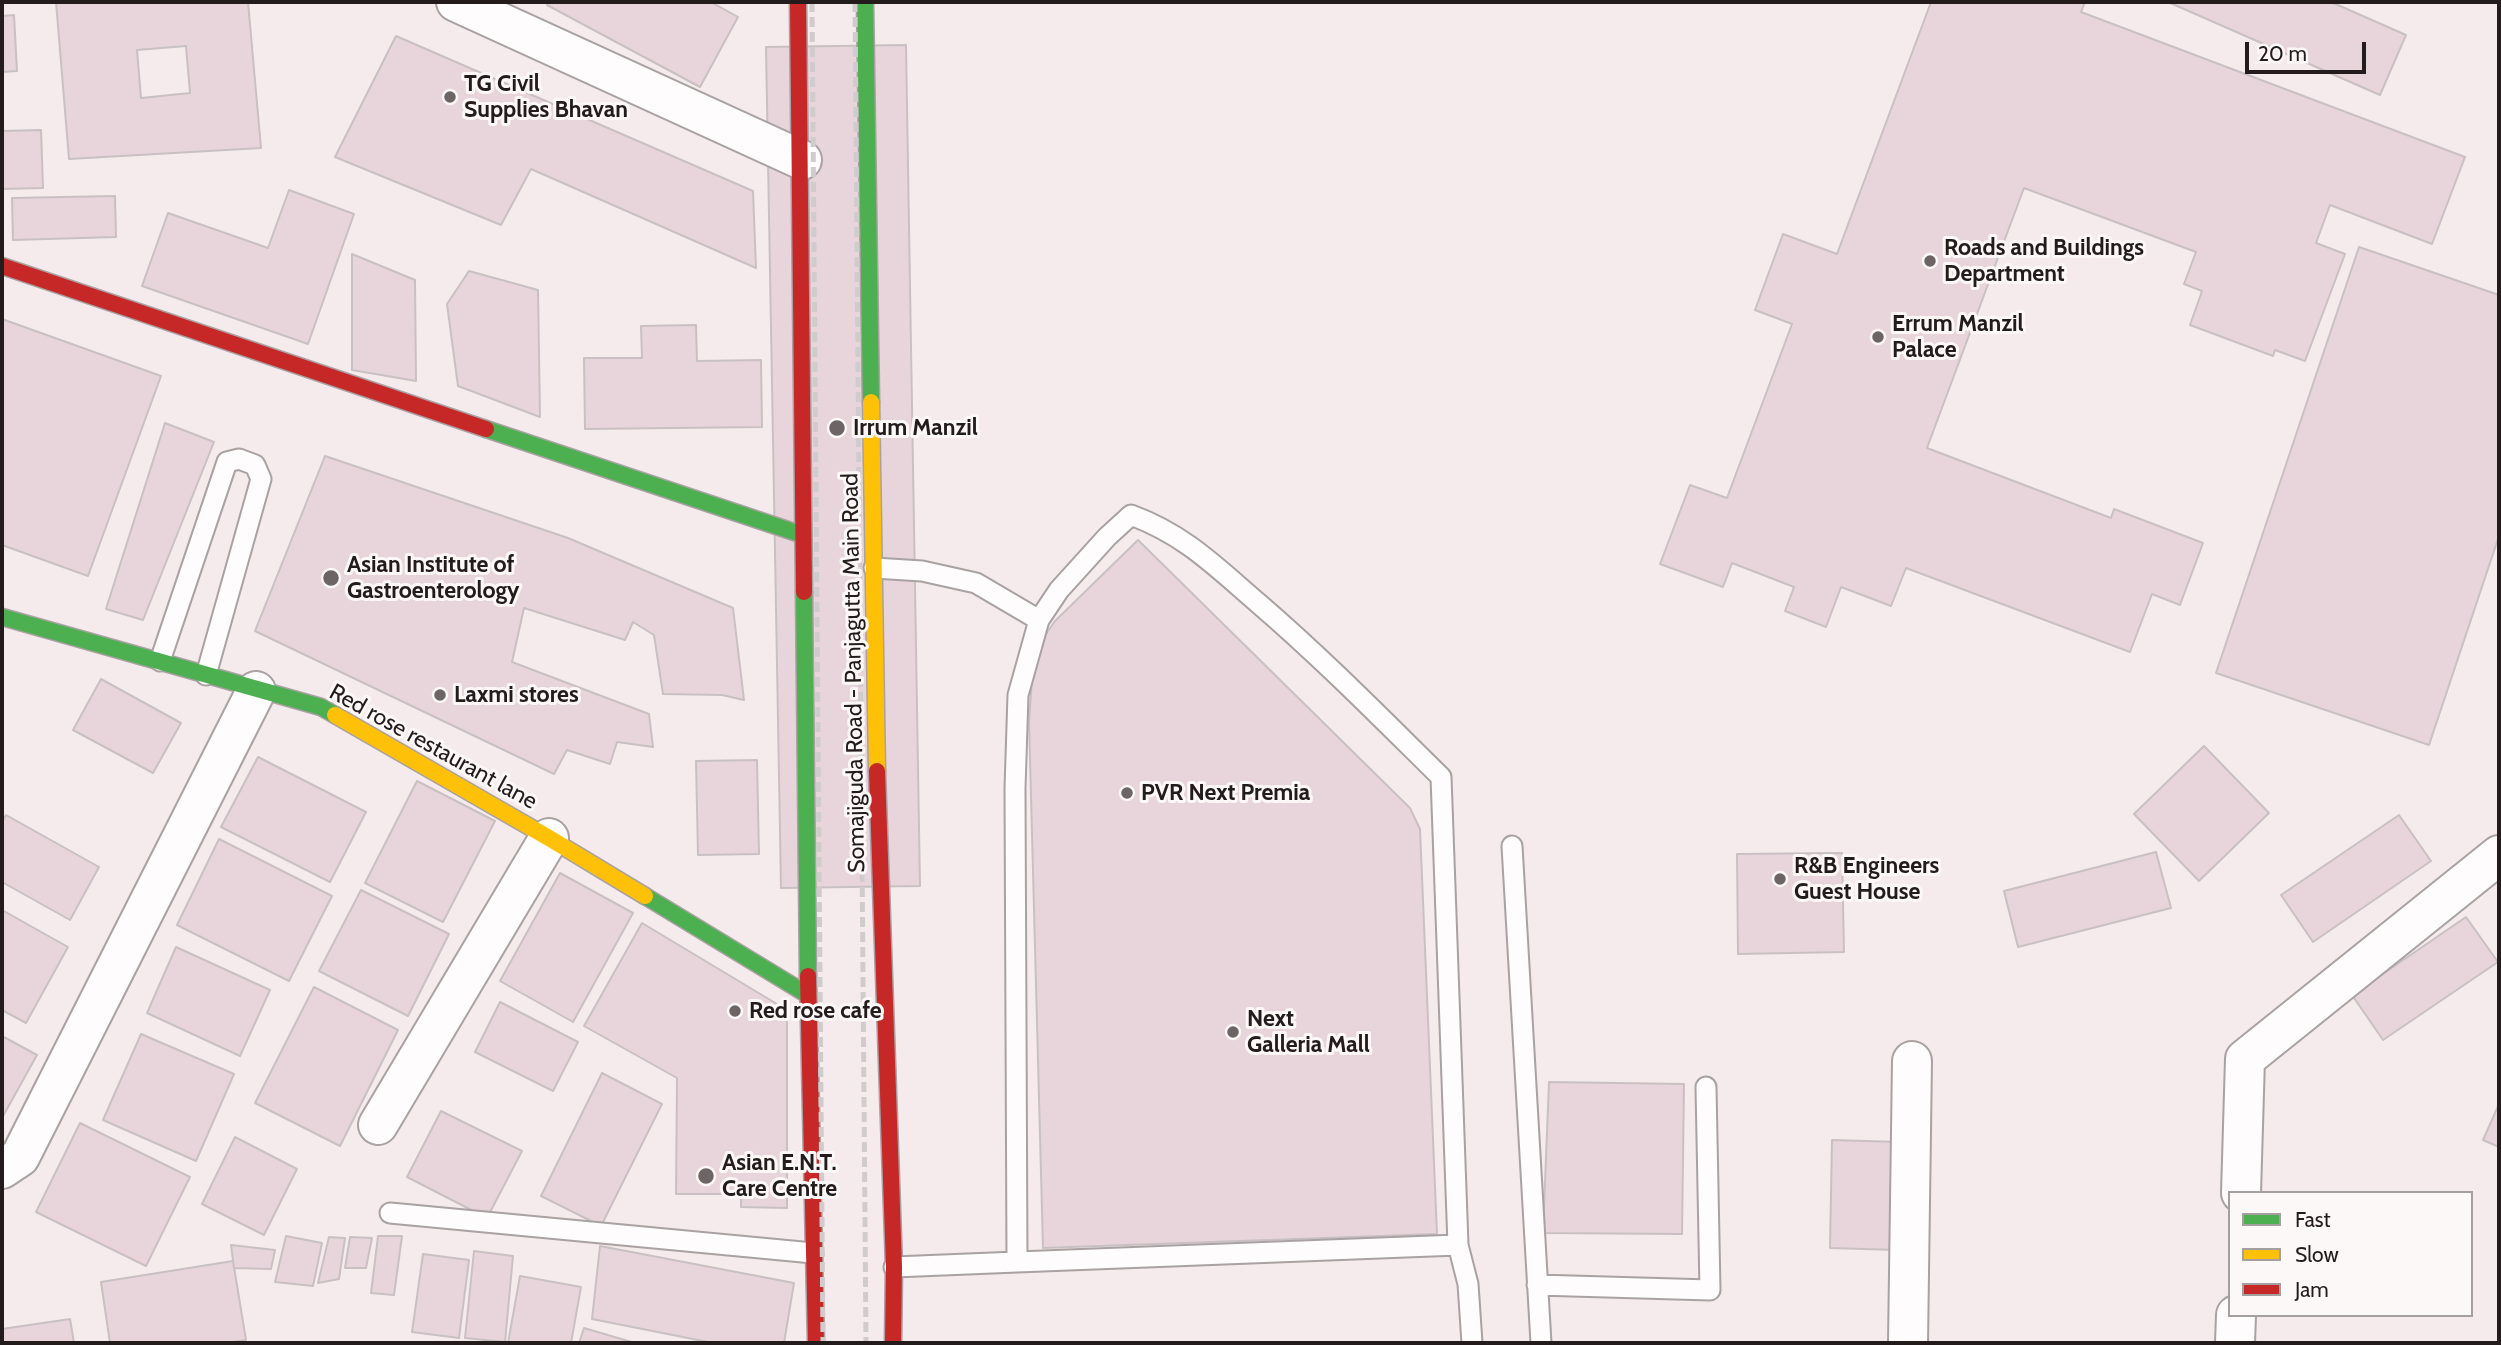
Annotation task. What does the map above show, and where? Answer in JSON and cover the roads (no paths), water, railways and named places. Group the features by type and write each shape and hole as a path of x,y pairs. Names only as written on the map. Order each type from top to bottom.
{"main road":[{"name":"Somajiguda Road - Panjagutta Main Road","path":"798,2 802,160 808,995 816,1343"},
{"name":"Somajiguda Road - Panjagutta Main Road","path":"865,2 876,754 894,1267 893,1343"},
{"path":"2,266 803,535"},
{"name":"Red rose restaurant lane","path":"2,617 256,691 321,707 549,838 808,995"}],"street":[{"path":"456,2 802,160"},
{"path":"2,1169 20,1157 256,691"},
{"path":"378,1125 549,838"},
{"path":"2241,1191 2245,1059 2499,855"},
{"path":"1908,1343 1912,1061"},
{"path":"2235,1343 2236,1317"}],"lane":[{"path":"160,661 227,462 239,459 256,465 261,479 206,675"},
{"path":"1017,1262 1015,788 1018,695 1040,620 1059,590 1130,515 1192,545 1297,637 1441,777 1458,1245 1468,1284 1472,1343"},
{"path":"874,568 922,571 976,583 1040,620"},
{"path":"1512,846 1541,1343"},
{"path":"1537,1285 1710,1290 1706,1087"},
{"path":"390,1213 813,1252"},
{"path":"894,1267 1458,1245"}],"railway":[{"path":"812,2 823,1343"},
{"path":"855,2 866,1343"}],"place":[{"name":"TG Civil Supplies Bhavan","path":"450,97"},
{"name":"Roads and Buildings Department","path":"1930,261"},
{"name":"Errum Manzil Palace","path":"1878,337"},
{"name":"Irrum Manzil","path":"837,428"},
{"name":"Asian Institute of Gastroenterology","path":"331,578"},
{"name":"Laxmi stores","path":"440,695"},
{"name":"PVR Next Premia","path":"1127,793"},
{"name":"R&B Engineers Guest House","path":"1780,879"},
{"name":"Red rose cafe","path":"735,1011"},
{"name":"Next Galleria Mall","path":"1233,1032"},
{"name":"Asian E.N.T. Care Centre","path":"706,1176"}]}
